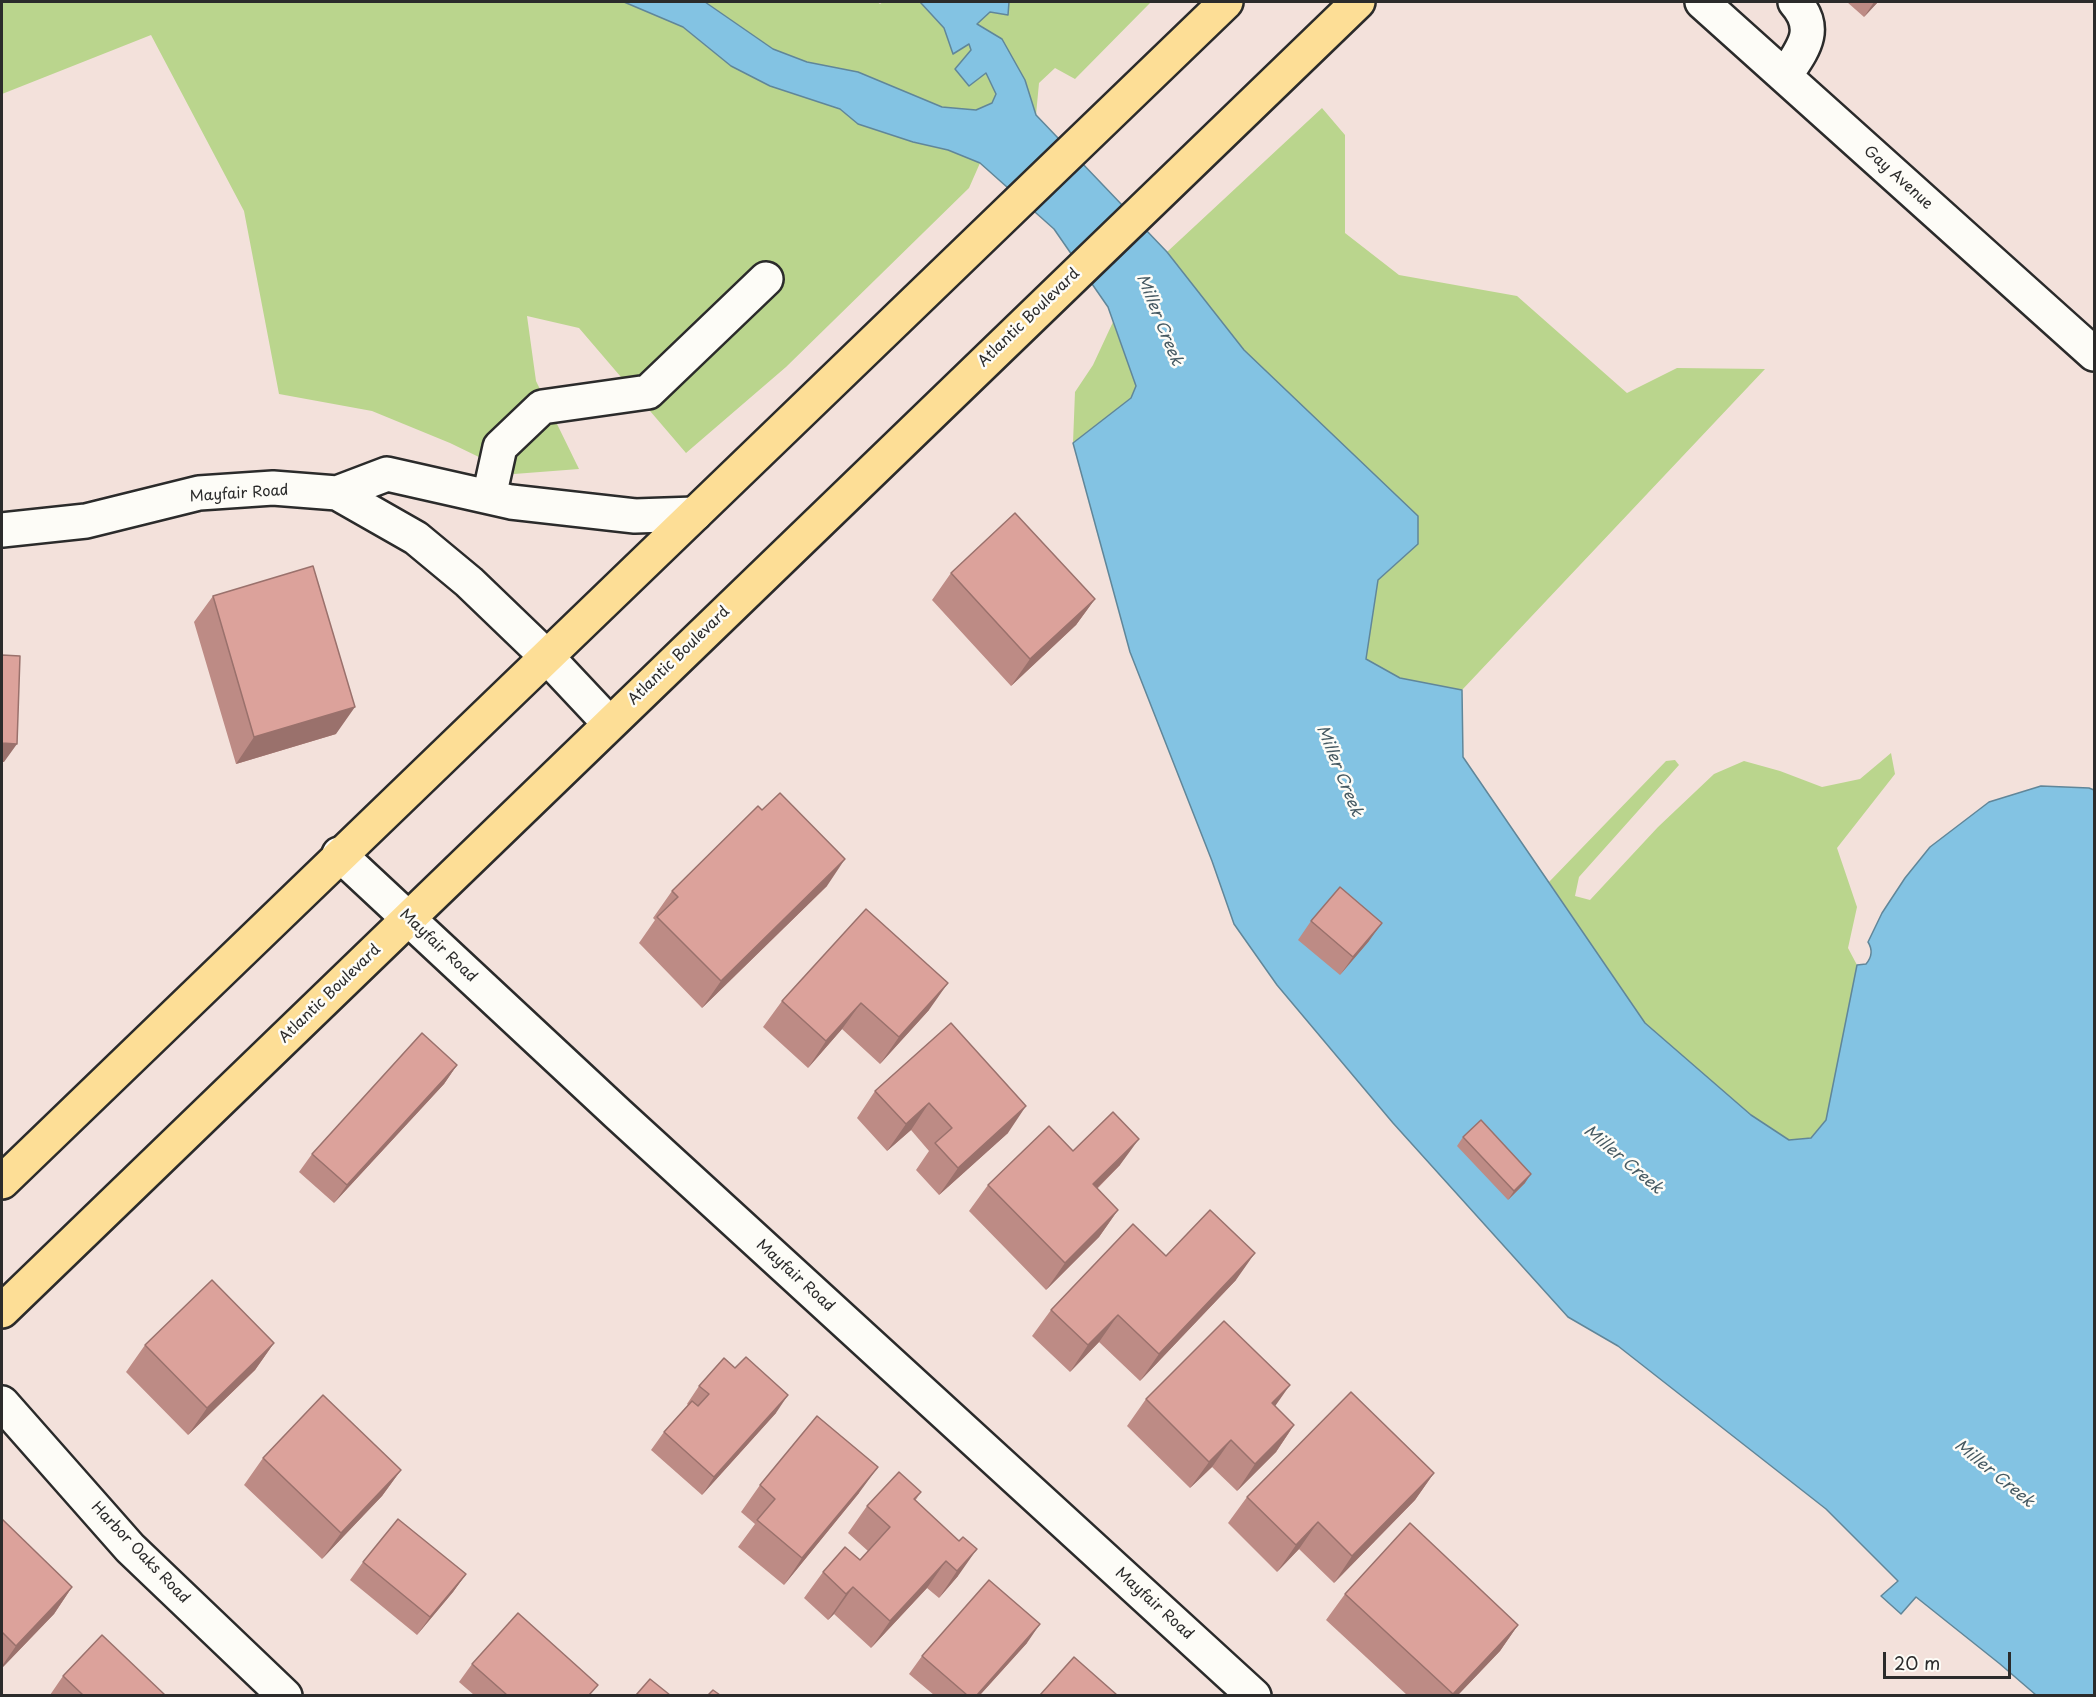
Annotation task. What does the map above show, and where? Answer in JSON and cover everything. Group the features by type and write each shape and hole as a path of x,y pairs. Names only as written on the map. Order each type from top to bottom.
{"main road":[{"path":"2,1182 339,854 547,657 1226,2"},
{"name":"Atlantic Boulevard","path":"2,1311 1358,2"}],"street":[{"name":"Gay Avenue","path":"1702,2 2094,354"},
{"path":"1785,76 1803,49 1809,24 1802,9 1795,2"},
{"path":"489,497 500,447 542,407 648,392 766,279"},
{"path":"337,493 387,474 511,502 635,516 695,514"},
{"name":"Mayfair Road","path":"2,530 86,521 199,493 273,488 337,493 416,538 469,582 547,657 609,723"},
{"name":"Mayfair Road","path":"339,854 618,1114 1254,1695"},
{"name":"Harbor Oaks Road","path":"2,1403 130,1548 285,1695"}],"green space":[{"path":"2,2 624,2 683,27 731,66 770,86 840,109 858,124 913,142 948,150 980,163 969,188 786,367 686,453 579,328 527,316 536,381 579,469 514,474 450,443 372,411 279,394 244,211 151,35 2,94"},
{"path":"705,2 877,2 880,4 883,2 920,2 944,28 953,54 969,44 972,50 955,69 969,86 986,73 996,94 992,103 976,110 942,107 858,72 807,62 773,49"},
{"path":"1009,2 1151,2 1075,79 1055,68 1039,83 1036,115 1025,80 977,24 990,12 1008,15"},
{"path":"1322,108 1345,135 1345,233 1399,275 1517,296 1627,393 1677,368 1765,369 1462,690 1400,678 1365,659 1378,580 1418,544 1244,350 1167,252"},
{"path":"1113,322 1136,386 1131,398 1073,443 1075,392 1093,365"},
{"path":"1891,753 1895,774 1837,848 1857,907 1848,948 1857,965 1826,1120 1811,1138 1789,1140 1751,1115 1645,1023 1549,882 1666,761 1675,760 1679,765 1579,877 1575,896 1590,900 1658,827 1714,774 1744,761 1780,771 1822,787 1860,779"}],"water":[{"name":"Miller Creek","path":"624,2 705,2 773,49 807,62 858,72 942,107 976,110 992,103 996,94 986,73 969,86 955,69 971,50 969,44 953,54 944,28 920,2 1009,2 1008,15 990,12 977,24 1002,39 1025,80 1036,115 1167,252 1244,350 1418,516 1418,544 1378,580 1366,659 1400,678 1462,690 1463,757 1645,1023 1751,1115 1789,1140 1811,1138 1826,1120 1857,965 1866,964 1868,961 1871,951 1868,942 1882,913 1905,878 1930,847 1989,802 2041,786 2094,790 2094,1695 2036,1695 1916,1597 1901,1614 1881,1596 1898,1581 1826,1509 1618,1346 1568,1317 1393,1123 1277,985 1234,924 1212,861 1130,652 1073,443 1131,398 1136,386 1108,307 1054,229 980,163 948,150 913,142 858,124 840,109 770,86 731,66 683,27"}],"building":[{"path":"1015,513 1095,599 1030,659 951,573"},
{"path":"313,566 355,707 254,737 213,596"},
{"path":"2,655 20,656 17,744 2,743"},
{"path":"780,793 845,859 721,981 657,917 678,897 672,891 758,806 762,810"},
{"path":"1340,887 1382,923 1353,957 1311,921"},
{"path":"866,909 948,983 899,1037 861,1003 826,1041 782,1001"},
{"path":"951,1023 1026,1106 958,1168 935,1143 952,1128 929,1103 906,1124 875,1091"},
{"path":"422,1033 457,1065 347,1185 312,1154"},
{"path":"1113,1112 1139,1139 1093,1184 1118,1210 1065,1263 988,1185 1049,1126 1073,1151"},
{"path":"1481,1120 1531,1174 1514,1191 1463,1137"},
{"path":"1210,1210 1255,1253 1159,1354 1118,1315 1088,1345 1051,1310 1133,1224 1166,1256"},
{"path":"212,1280 274,1343 207,1408 145,1345"},
{"path":"1224,1321 1290,1385 1272,1403 1294,1425 1255,1464 1231,1440 1209,1462 1146,1399"},
{"path":"746,1357 788,1395 714,1477 664,1432 692,1401 698,1406 709,1394 699,1386 724,1358 735,1368"},
{"path":"1351,1392 1434,1473 1352,1556 1318,1522 1296,1545 1247,1497"},
{"path":"323,1395 401,1470 341,1533 263,1458"},
{"path":"817,1416 878,1467 802,1558 757,1520 775,1499 760,1485"},
{"path":"899,1472 921,1492 914,1499 959,1541 963,1537 977,1549 957,1571 946,1561 890,1621 853,1587 846,1594 823,1572 845,1547 860,1560 890,1527 867,1506"},
{"path":"2,1519 72,1587 16,1646 2,1632"},
{"path":"398,1519 466,1574 430,1617 363,1562"},
{"path":"1410,1523 1518,1625 1453,1694 1345,1594"},
{"path":"989,1580 1040,1624 977,1695 967,1695 922,1656"},
{"path":"518,1613 598,1685 589,1695 507,1695 472,1664"},
{"path":"102,1635 165,1695 83,1695 63,1676"},
{"path":"1074,1657 1117,1695 1040,1695"},
{"path":"650,1679 670,1695 636,1695"},
{"path":"713,1690 720,1695 708,1695"}]}
